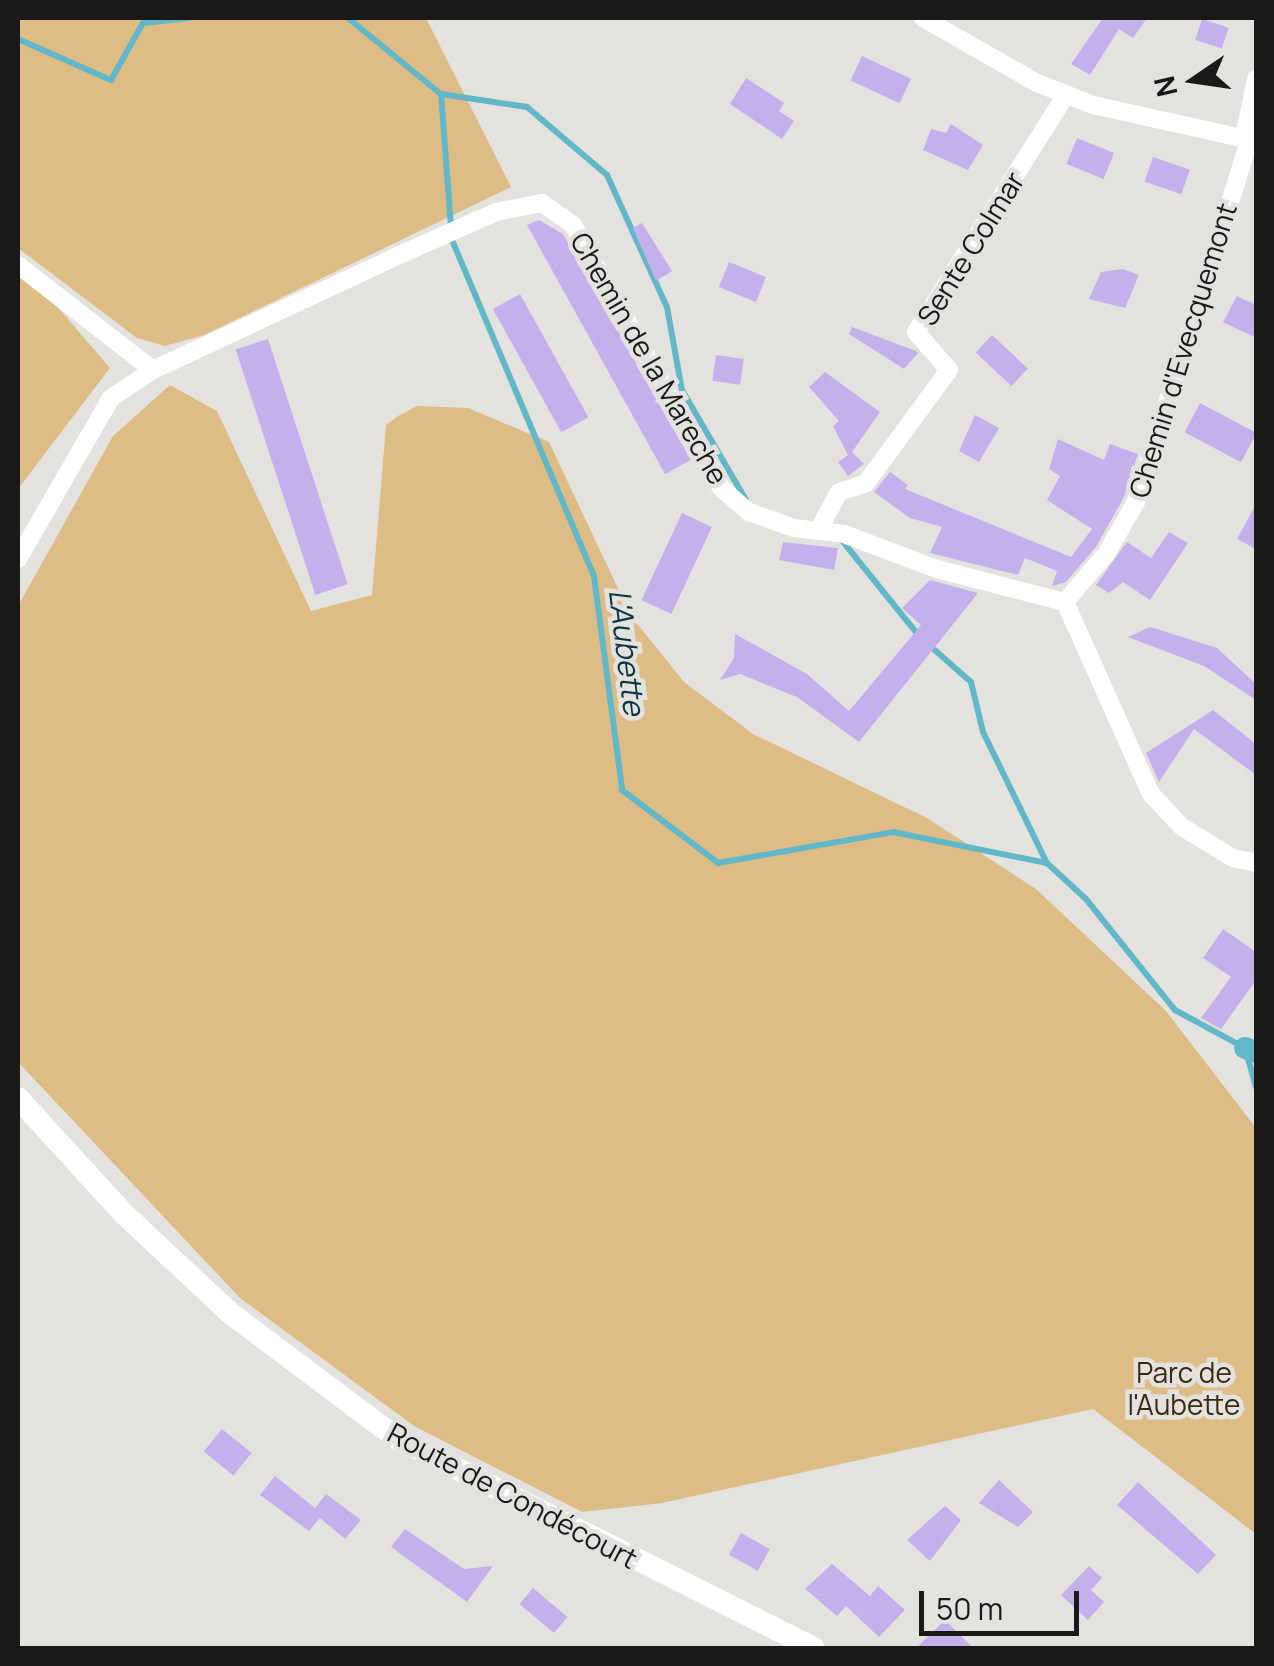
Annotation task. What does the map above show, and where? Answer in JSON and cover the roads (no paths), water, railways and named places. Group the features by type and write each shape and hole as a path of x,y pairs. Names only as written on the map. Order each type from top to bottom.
{"street":[{"path":"923,18 1066,95 1250,139"},
{"name":"Chemin d'Evecquemont","path":"1065,602 1106,554 1136,502 1250,139 1256,79"},
{"name":"Sente Colmar","path":"818,531 839,492 866,482 949,370 916,332 1066,95"},
{"name":"Chemin de la Mareche","path":"18,559 111,398 153,370 496,212 542,203 574,225 721,488 749,512 844,534 937,569 1065,602"},
{"path":"18,266 153,370"},
{"path":"1065,602 1151,794 1182,827 1233,858 1256,863"},
{"name":"Route de Condécourt","path":"18,1098 124,1214 230,1313 398,1439 813,1648"}],"waterway":[{"name":"L'Aubette","path":"18,39 111,80 143,23 189,18"},
{"name":"L'Aubette","path":"348,18 441,94 527,107 607,175 667,307 682,390 746,500"},
{"name":"L'Aubette","path":"441,94 452,240 594,576 622,790 718,863 893,832 1047,863"},
{"name":"L'Aubette","path":"840,538 920,637"},
{"name":"L'Aubette","path":"929,645 971,682 983,732 1047,863 1086,899 1175,1010 1245,1048 1256,1087"},
{"path":"1245,1048 1256,1052"}],"park label":[{"name":"Parc de l'Aubette","path":"1184,1388"}]}
